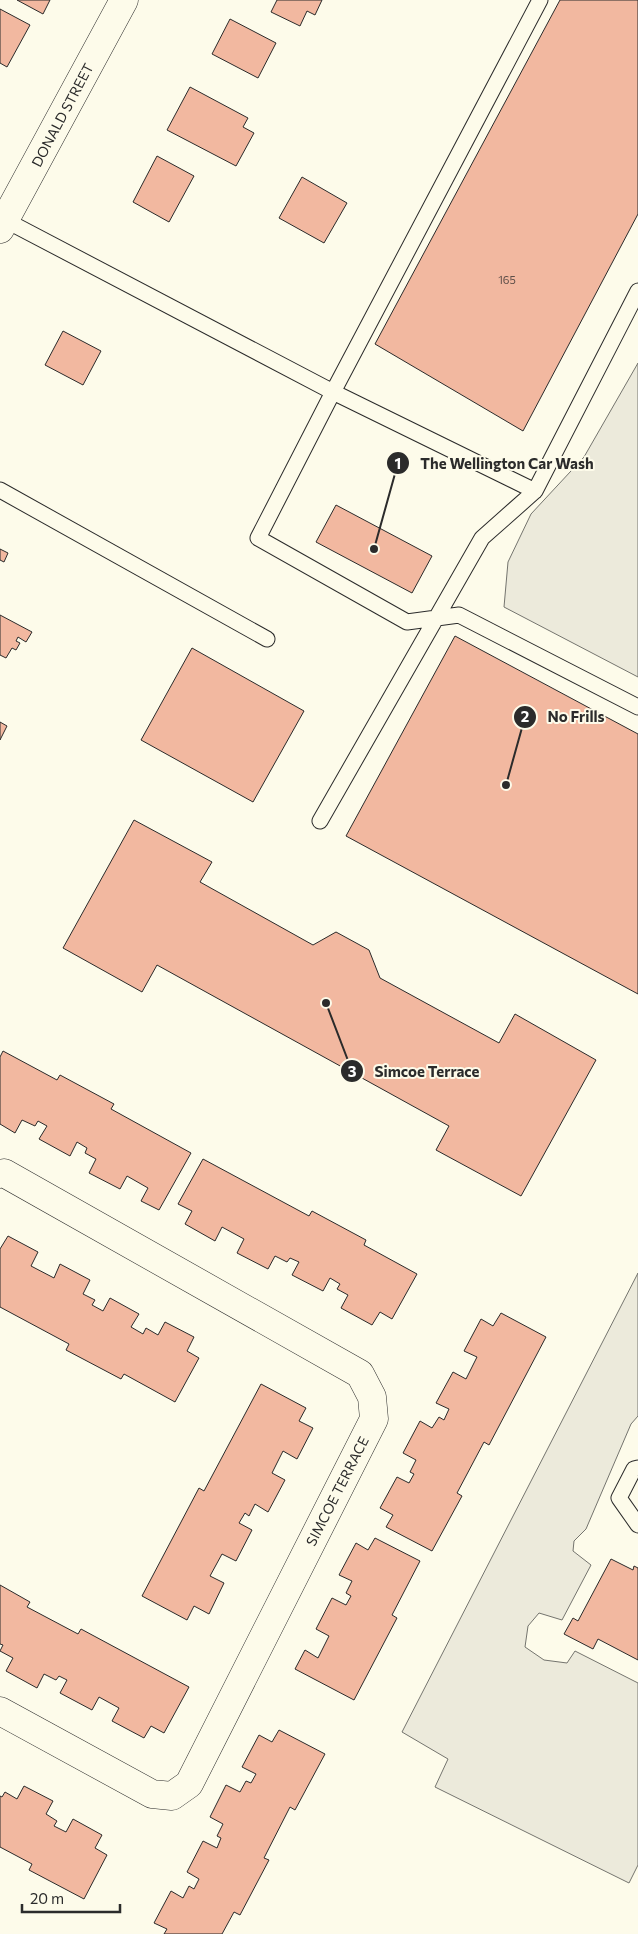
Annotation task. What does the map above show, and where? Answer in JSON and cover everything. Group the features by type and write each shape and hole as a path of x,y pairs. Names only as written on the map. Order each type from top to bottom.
{"street":[{"name":"DONALD STREET","path":"2,225 124,0"},
{"name":"SIMCOE TERRACE","path":"0,1174 4,1173 360,1374 372,1397 374,1419 189,1784 172,1796 152,1794 0,1711"}],"lane":[{"path":"540,0 258,538 407,622 459,616 638,707"},
{"path":"2,225 333,392 535,491"},
{"path":"320,821 482,538 535,491 638,291"},
{"path":"0,490 267,640"},
{"path":"638,1468 634,1469 619,1498 638,1525"}],"shaded area":[{"path":"638,363 638,677 504,607 508,562 531,514 584,457"},
{"path":"638,1273 638,1416 631,1424 586,1529 574,1541 573,1551 591,1565 562,1620 539,1613 528,1626 525,1647 544,1660 567,1663 575,1651 638,1683 638,1865 629,1883 435,1787 448,1759 402,1732"}],"building":[{"path":"17,0 50,0 43,14"},
{"path":"277,0 322,0 315,15 307,11 300,26 271,12"},
{"path":"560,0 638,0 638,214 523,431 375,344"},
{"path":"0,9 30,25 7,67 0,63"},
{"path":"230,19 276,43 258,78 212,54"},
{"path":"190,87 248,118 243,127 254,133 236,166 167,130"},
{"path":"157,156 194,176 169,222 133,202"},
{"path":"302,177 347,203 324,243 279,218"},
{"path":"63,331 101,351 83,385 45,365"},
{"path":"336,505 432,556 412,593 316,542"},
{"path":"0,549 8,553 4,562 0,560"},
{"path":"0,615 32,632 26,642 18,637 16,641 20,643 16,650 12,648 6,658 0,655"},
{"path":"455,636 638,734 638,994 346,836"},
{"path":"192,648 304,711 253,802 141,740"},
{"path":"0,722 7,726 0,740"},
{"path":"134,820 212,862 200,882 313,945 336,932 369,950 380,978 499,1043 515,1014 596,1060 521,1196 436,1150 449,1126 157,965 142,992 63,948"},
{"path":"3,1051 57,1080 60,1075 114,1104 111,1109 191,1153 159,1210 141,1201 148,1188 127,1176 120,1189 89,1173 96,1159 85,1153 87,1148 77,1142 70,1156 39,1139 47,1126 38,1121 35,1126 22,1120 15,1133 0,1124 0,1057"},
{"path":"203,1159 309,1216 312,1211 366,1240 364,1245 417,1274 392,1319 380,1312 372,1325 341,1308 348,1295 337,1289 340,1284 330,1278 323,1291 292,1275 299,1262 290,1258 287,1262 275,1256 268,1269 237,1253 244,1239 222,1227 215,1241 185,1224 192,1211 178,1204"},
{"path":"8,1236 38,1252 31,1266 54,1278 60,1264 90,1280 83,1294 95,1300 92,1305 103,1311 110,1298 139,1314 131,1327 143,1334 146,1328 158,1335 165,1322 194,1337 187,1351 199,1358 175,1402 124,1374 121,1379 66,1350 69,1344 0,1307 0,1249"},
{"path":"501,1313 546,1337 489,1445 484,1442 457,1493 462,1496 432,1551 386,1527 393,1515 380,1508 397,1477 409,1483 414,1474 410,1472 416,1460 403,1453 420,1421 432,1428 439,1417 444,1420 449,1409 436,1403 453,1372 466,1379 477,1357 464,1351 481,1319 493,1326"},
{"path":"261,1384 306,1408 299,1421 313,1428 297,1459 283,1451 272,1473 285,1480 268,1512 255,1504 249,1516 245,1513 239,1523 252,1530 236,1561 222,1554 210,1576 224,1583 209,1614 194,1606 187,1620 142,1596 199,1488 204,1491"},
{"path":"375,1538 420,1561 392,1615 397,1618 354,1700 295,1669 305,1650 318,1658 329,1636 316,1629 332,1598 346,1605 351,1596 346,1593 352,1581 339,1575 356,1543 368,1550"},
{"path":"611,1559 633,1570 634,1566 638,1568 638,1660 598,1639 593,1649 564,1634 573,1618 578,1621"},
{"path":"0,1585 30,1602 27,1607 78,1634 81,1629 189,1687 164,1733 151,1726 144,1738 112,1721 119,1708 99,1697 92,1710 60,1693 67,1680 59,1676 56,1680 44,1674 37,1688 6,1671 13,1658 0,1651 3,1645 0,1644"},
{"path":"279,1730 325,1754 295,1810 290,1807 264,1858 269,1860 240,1915 234,1912 222,1934 164,1934 167,1929 154,1923 171,1891 183,1898 189,1886 194,1889 199,1879 187,1872 203,1841 217,1848 221,1838 217,1836 223,1824 210,1817 226,1785 240,1792 246,1781 251,1783 256,1774 242,1767 259,1735 272,1742"},
{"path":"24,1786 53,1801 46,1814 57,1821 54,1826 66,1832 73,1819 102,1835 95,1848 107,1855 84,1899 29,1870 32,1864 0,1847 0,1796 2,1797 5,1792 17,1799"}],"place":[{"name":"The Wellington Car Wash","path":"374,549"},
{"name":"No Frills","path":"506,785"},
{"name":"Simcoe Terrace","path":"326,1003"}]}
